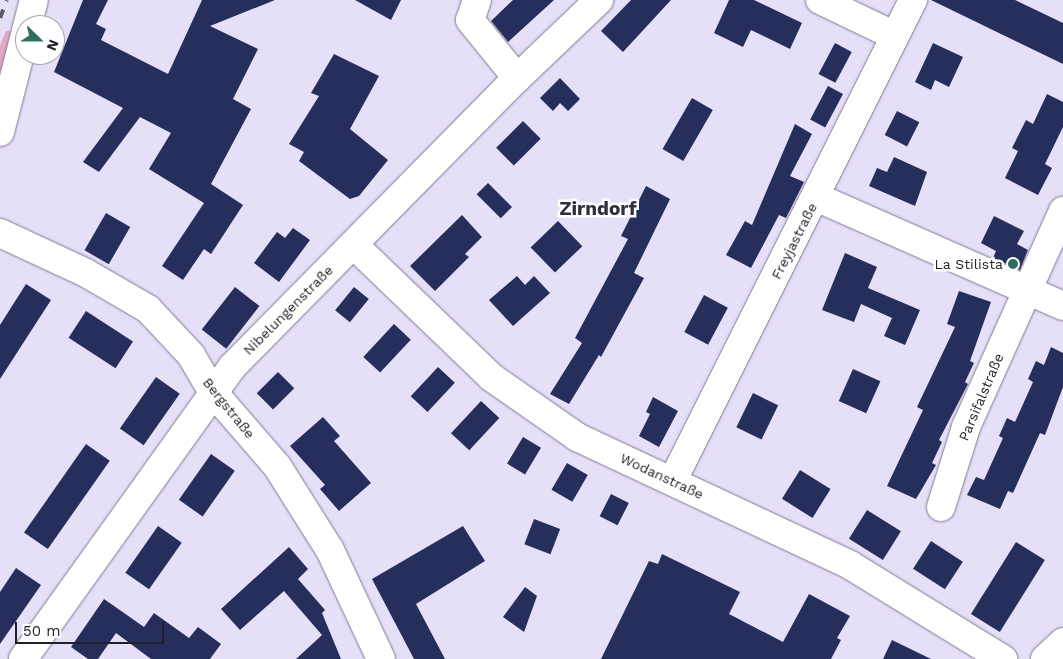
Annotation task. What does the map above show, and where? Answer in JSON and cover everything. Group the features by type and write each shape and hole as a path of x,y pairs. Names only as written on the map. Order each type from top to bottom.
{"street":[{"path":"0,132 27,18 34,0"},
{"path":"477,0 470,20 517,78"},
{"name":"Nibelungenstraße","path":"23,659 212,391 517,78 599,0"},
{"path":"820,0 895,36"},
{"name":"Freyjastraße","path":"673,480 913,0"},
{"path":"816,197 1063,306"},
{"name":"Parsifalstraße","path":"941,507 966,427 1063,210"},
{"name":"Bergstraße","path":"0,233 86,273 148,309 191,355 212,391 277,466 330,550 381,659"},
{"name":"Wodanstraße","path":"354,245 491,377 577,437 673,480 850,565 1003,659"},
{"path":"1045,659 1063,642"}],"shaded area":[{"path":"6,31 13,31 0,85 0,45"}],"building":[{"path":"83,0 108,0 96,24 106,29 101,40 168,74 202,0 275,0 210,26 258,49 233,99 251,109 211,184 243,205 211,254 204,249 183,280 162,266 204,203 149,169 171,133 140,117 99,172 83,162 123,108 54,72 57,65 65,65 65,45"},
{"path":"355,0 401,0 391,20"},
{"path":"513,0 554,0 508,42 491,21"},
{"path":"631,0 671,0 623,52 601,31"},
{"path":"729,0 754,0 802,23 790,49 751,30 743,47 714,33"},
{"path":"931,0 1015,0 1063,23 1063,64"},
{"path":"835,43 852,52 835,83 819,74"},
{"path":"933,43 963,57 949,87 935,80 931,90 915,82"},
{"path":"334,54 379,76 350,129 388,160 359,196 350,199 299,161 304,152 289,144 319,96 311,93"},
{"path":"560,78 580,99 568,111 560,103 553,111 540,98"},
{"path":"828,86 843,94 825,128 810,120"},
{"path":"1047,94 1063,102 1063,127 1045,164 1052,168 1038,195 1005,178 1018,151 1012,148 1026,120 1033,124"},
{"path":"692,98 713,110 683,161 662,149"},
{"path":"897,111 919,122 907,146 885,135"},
{"path":"523,121 541,139 514,166 496,148"},
{"path":"795,124 812,134 790,176 804,182 786,218 779,215 751,268 726,255 745,221 752,225"},
{"path":"894,157 927,172 915,206 869,186 877,168 887,172"},
{"path":"488,183 512,207 501,218 477,194"},
{"path":"646,186 670,199 634,273 644,278 601,357 599,355 569,404 550,394 582,343 575,338 628,239 621,236"},
{"path":"106,213 130,227 109,264 84,250"},
{"path":"462,215 482,237 465,254 469,257 435,291 410,266"},
{"path":"994,216 1024,231 1017,244 1028,250 1020,270 993,258 996,251 981,243"},
{"path":"558,221 582,246 555,273 531,247"},
{"path":"293,228 310,240 279,282 254,263 277,232 285,238"},
{"path":"845,253 877,267 868,288 920,310 905,345 884,336 892,318 861,304 854,322 822,310"},
{"path":"517,276 525,285 534,276 550,293 513,326 489,300"},
{"path":"26,284 51,300 0,379 0,325"},
{"path":"235,287 259,306 226,349 202,330"},
{"path":"354,287 369,299 350,322 335,310"},
{"path":"959,291 991,302 970,361 974,363 965,382 968,384 939,440 942,442 932,463 936,465 916,499 887,486 923,410 917,407 955,327 947,324"},
{"path":"704,295 728,308 708,345 684,332"},
{"path":"86,311 133,341 116,368 69,338"},
{"path":"394,324 411,340 380,373 363,357"},
{"path":"1051,347 1063,353 1063,387 1045,435 1040,433 1013,493 1008,491 1000,509 967,495 976,477 984,480 1003,438 999,436 1007,418 1015,422 1033,382 1028,379 1036,361 1044,365"},
{"path":"438,367 455,383 428,412 411,396"},
{"path":"853,369 880,381 866,413 839,401"},
{"path":"278,372 294,388 273,409 257,393"},
{"path":"156,377 180,394 144,445 120,429"},
{"path":"753,393 778,405 762,439 736,427"},
{"path":"653,397 678,411 659,447 639,436 650,414 646,412"},
{"path":"481,401 499,418 469,450 451,433"},
{"path":"323,417 340,436 334,441 371,483 339,511 320,489 325,485 290,446"},
{"path":"523,437 541,448 525,474 507,464"},
{"path":"86,444 110,461 48,549 24,532"},
{"path":"211,454 235,471 203,517 179,500"},
{"path":"567,463 588,475 572,502 552,490"},
{"path":"800,470 831,489 813,518 782,499"},
{"path":"611,494 629,503 617,525 600,516"},
{"path":"867,510 901,531 883,560 849,539"},
{"path":"534,519 560,529 550,554 524,544"},
{"path":"158,526 182,543 149,589 125,573"},
{"path":"463,526 485,561 416,604 445,659 414,659 372,579"},
{"path":"931,541 963,562 945,589 913,569"},
{"path":"1016,542 1045,560 1000,632 971,614"},
{"path":"289,547 308,569 298,579 325,610 322,613 341,659 296,659 322,635 284,591 240,630 221,609"},
{"path":"662,554 740,592 729,614 783,642 809,594 850,616 837,638 841,640 831,659 601,659 649,561 658,564"},
{"path":"16,568 41,585 0,644 0,592"},
{"path":"525,587 537,596 524,632 503,617"},
{"path":"104,599 144,627 154,613 189,638 198,627 221,644 210,659 151,659 116,633 98,659 88,659 71,647"},
{"path":"892,640 931,659 883,659"}],"railway":[{"path":"0,18 7,0"}],"place":[{"name":"La Stilista","path":"1013,264"}],"district":[{"name":"Zirndorf","path":"598,209"}]}
